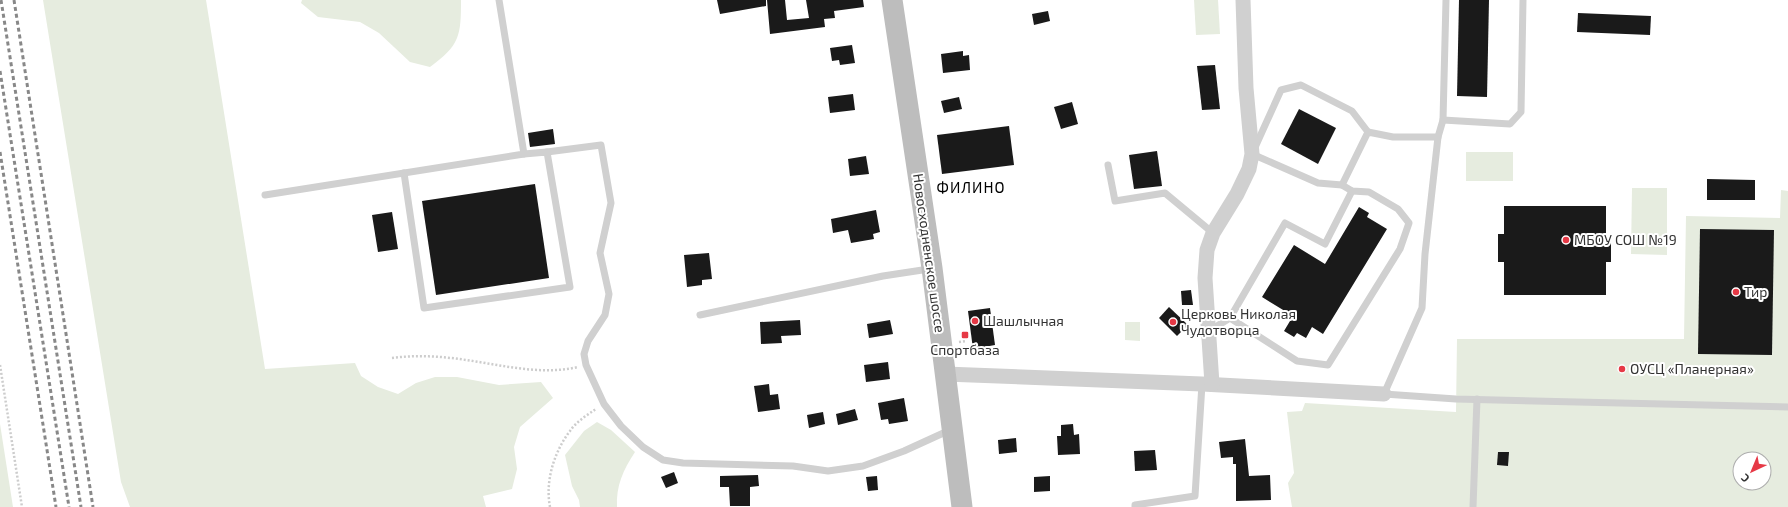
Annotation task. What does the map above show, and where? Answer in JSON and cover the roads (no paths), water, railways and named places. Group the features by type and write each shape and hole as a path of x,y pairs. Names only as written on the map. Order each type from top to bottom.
{"main road":[{"name":"Новосходненское шоссе","path":"892,0 932,268 962,507"}],"street":[{"path":"1207,384 1209,330 1205,278 1207,250 1213,233 1237,194 1249,169 1252,154 1246,88 1243,0"},
{"path":"945,374 1207,384 1384,394"}],"lane":[{"path":"499,0 524,154"},
{"path":"1446,0 1443,120 1438,137 1425,254 1422,308 1384,394 1477,399 1788,407"},
{"path":"1443,120 1510,124 1521,112 1523,0"},
{"path":"1230,318 1297,361 1328,365 1400,249 1409,223 1398,209 1369,192 1352,191 1342,185 1318,183 1252,154 1281,90 1301,85 1352,111 1368,132 1393,137 1438,137"},
{"path":"1342,185 1368,132"},
{"path":"265,195 524,154 601,145 611,202 600,252 609,294 605,315 588,341 584,354 586,365 604,404 621,426 643,447 663,460 683,463 785,466 828,471 863,466 904,451 952,429"},
{"path":"404,173 424,308 570,287 547,152"},
{"path":"1108,165 1115,201 1164,193 1213,233"},
{"path":"1209,330 1230,318 1285,223 1325,244 1352,191"},
{"path":"700,315 883,276 932,268"},
{"path":"1135,507 1195,496 1207,384"},
{"path":"1473,507 1477,399"}],"railway":[{"path":"1,0 81,507"},
{"path":"14,0 93,507"},
{"path":"0,71 69,507"},
{"path":"0,152 56,507"}],"place":[{"name":"МБОУ СОШ №19","path":"1566,240"},
{"name":"Тир","path":"1736,292"},
{"name":"Шашлычная","path":"975,321"},
{"name":"Церковь Николая Чудотворца","path":"1173,322"},
{"name":"Спортбаза","path":"965,335"},
{"name":"ОУСЦ «Планерная»","path":"1622,369"}],"district":[{"name":"ФИЛИНО","path":"971,188"}]}
